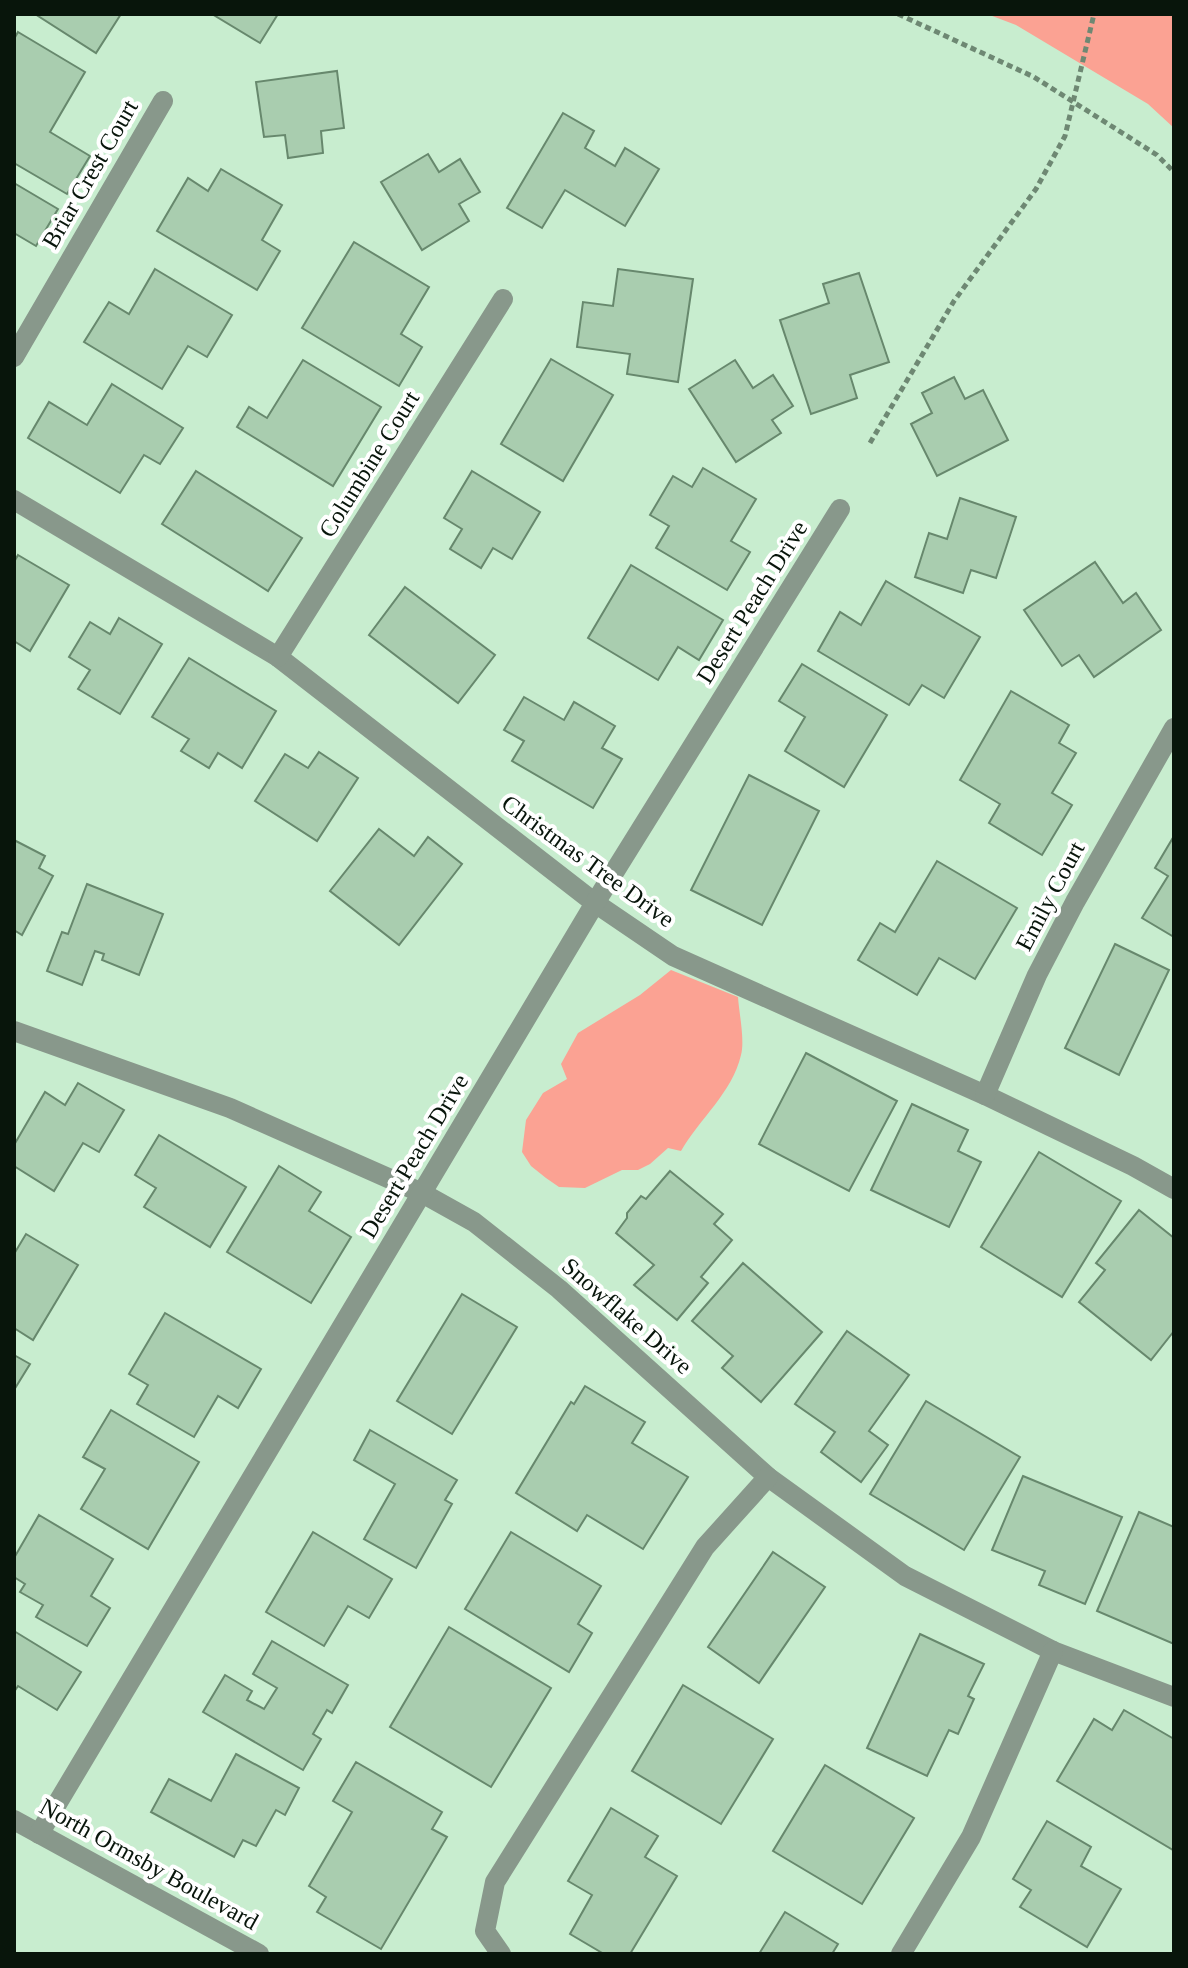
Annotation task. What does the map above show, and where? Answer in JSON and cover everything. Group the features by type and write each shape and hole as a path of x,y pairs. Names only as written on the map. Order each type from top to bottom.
{"street":[{"name":"Briar Crest Court","path":"14,357 163,101"},
{"name":"Columbine Court","path":"278,657 503,299"},
{"name":"Christmas Tree Drive","path":"14,500 278,657 595,903 673,956 985,1095 1174,1189"},
{"name":"Desert Peach Drive","path":"39,1834 595,903 840,509"},
{"name":"Emily Court","path":"985,1095 1037,975 1174,728"},
{"name":"Snowflake Drive","path":"14,1032 230,1108 422,1193 474,1222 559,1289 768,1477 905,1576 1053,1651 1174,1697"},
{"path":"501,1954 485,1931 495,1882 705,1547 768,1477"},
{"path":"901,1954 971,1837 1053,1651"},
{"name":"North Ormsby Boulevard","path":"14,1820 259,1954"}],"path":[{"path":"898,14 1034,77 1157,155 1174,172"},
{"path":"870,443 954,301 1036,189 1065,136 1094,14"}],"shaded area":[{"path":"987,14 1174,14 1174,128 1148,104 1016,25"},
{"path":"671,970 738,997 742,1049 737,1069 681,1151 668,1148 638,1170 622,1170 585,1188 559,1187 531,1166 522,1152 526,1120 543,1093 567,1079 561,1064 578,1033 640,995"}],"building":[{"path":"35,14 121,14 96,53"},
{"path":"212,14 278,14 260,43"},
{"path":"18,32 85,72 50,132 90,156 67,194 14,163 14,39"},
{"path":"337,71 344,128 321,131 323,153 288,158 285,135 264,137 256,82"},
{"path":"563,113 594,131 585,148 615,166 625,148 659,169 625,226 565,190 542,228 507,208"},
{"path":"428,154 439,172 460,159 480,192 459,204 469,221 422,250 381,182"},
{"path":"221,169 282,205 262,240 280,251 257,290 157,231 188,178 208,191"},
{"path":"14,183 58,209 36,246 14,233"},
{"path":"354,242 429,287 401,334 422,347 399,386 302,328"},
{"path":"155,269 232,315 207,357 188,346 162,389 84,342 109,302 129,314"},
{"path":"618,269 693,279 678,382 627,374 630,354 577,347 583,302 613,306"},
{"path":"859,273 889,362 850,375 857,398 811,414 780,320 829,303 823,284"},
{"path":"551,359 613,395 563,481 501,444"},
{"path":"303,360 381,407 333,486 237,427 249,407 267,418"},
{"path":"735,360 753,388 773,375 793,406 772,420 781,433 736,462 689,389"},
{"path":"954,377 965,399 983,390 1008,440 937,476 911,424 932,413 922,393"},
{"path":"112,384 183,428 160,464 144,455 120,493 28,438 49,402 87,425"},
{"path":"703,468 756,499 731,541 750,552 727,590 656,548 669,526 650,515 673,476 692,487"},
{"path":"196,471 302,538 268,591 162,524"},
{"path":"472,471 540,512 512,559 493,548 481,568 450,549 462,529 444,518"},
{"path":"960,498 1016,517 996,578 971,570 963,593 915,577 929,533 947,539"},
{"path":"18,555 69,585 30,651 14,641 14,562"},
{"path":"1095,562 1123,603 1136,593 1161,630 1094,677 1079,655 1062,666 1024,610"},
{"path":"631,565 723,620 699,660 678,647 658,680 588,638"},
{"path":"886,581 980,637 944,698 922,685 909,705 818,651 840,612 861,625"},
{"path":"405,587 495,655 458,703 369,635"},
{"path":"119,618 162,644 120,714 78,689 90,670 69,657 90,622 110,634"},
{"path":"189,658 276,711 242,768 218,753 209,768 181,751 189,739 152,717"},
{"path":"802,664 887,715 844,787 785,751 805,717 779,701"},
{"path":"1011,691 1069,725 1059,743 1076,753 1052,793 1072,805 1042,855 989,823 1000,804 960,780"},
{"path":"524,697 564,720 574,702 615,726 602,748 622,759 593,808 512,761 524,741 504,730"},
{"path":"319,752 358,778 317,841 255,801 285,754 308,768"},
{"path":"749,775 819,811 762,925 691,890"},
{"path":"379,829 414,856 428,837 462,864 399,945 330,891"},
{"path":"1174,836 1174,937 1142,918 1168,876 1155,868"},
{"path":"14,840 45,856 39,868 53,876 22,935 14,930"},
{"path":"937,861 1017,908 975,979 939,958 917,995 858,960 880,923 895,932"},
{"path":"87,884 163,914 139,975 102,960 104,954 95,951 82,985 47,971 62,932 68,934"},
{"path":"1115,944 1169,970 1119,1075 1065,1048"},
{"path":"806,1053 897,1101 849,1191 759,1144"},
{"path":"78,1083 124,1110 99,1152 83,1143 54,1191 14,1166 14,1145 45,1092 65,1105"},
{"path":"912,1104 968,1130 958,1151 981,1162 949,1227 871,1190"},
{"path":"159,1135 246,1187 210,1247 144,1207 156,1188 135,1175"},
{"path":"1039,1152 1121,1201 1062,1297 981,1247"},
{"path":"279,1166 321,1192 309,1211 351,1237 311,1303 227,1252"},
{"path":"670,1171 723,1214 714,1224 732,1240 701,1277 708,1283 677,1320 634,1285 654,1265 616,1233 641,1196 646,1199"},
{"path":"1139,1210 1174,1238 1174,1331 1151,1360 1079,1302 1105,1270 1096,1263"},
{"path":"26,1234 78,1265 33,1340 14,1328 14,1254"},
{"path":"743,1263 822,1332 761,1402 722,1368 733,1356 692,1321"},
{"path":"462,1294 517,1327 452,1434 397,1401"},
{"path":"165,1313 261,1369 238,1408 218,1396 194,1437 137,1404 148,1385 129,1374"},
{"path":"847,1331 909,1375 869,1431 888,1445 861,1482 821,1452 835,1432 795,1404"},
{"path":"14,1355 30,1364 14,1390"},
{"path":"585,1386 645,1422 632,1443 688,1477 643,1549 587,1515 577,1531 516,1493 571,1402 574,1404"},
{"path":"926,1401 1020,1457 964,1550 870,1494"},
{"path":"111,1410 199,1462 148,1549 81,1509 105,1469 83,1457"},
{"path":"370,1430 457,1480 445,1500 452,1504 416,1568 364,1539 395,1484 354,1460"},
{"path":"1023,1476 1122,1517 1085,1604 1039,1585 1045,1571 992,1550"},
{"path":"1139,1512 1174,1527 1174,1644 1097,1611"},
{"path":"39,1515 113,1559 91,1596 110,1608 87,1646 36,1617 43,1605 20,1592 25,1584 14,1577 14,1558"},
{"path":"313,1532 392,1579 369,1618 348,1606 324,1646 266,1612"},
{"path":"511,1532 601,1586 578,1624 592,1633 569,1672 465,1609"},
{"path":"773,1552 825,1587 759,1683 708,1647"},
{"path":"449,1627 551,1688 491,1787 390,1727"},
{"path":"14,1631 81,1672 57,1710 18,1686 14,1692"},
{"path":"920,1634 984,1664 968,1696 974,1699 958,1734 949,1730 927,1776 867,1748"},
{"path":"272,1641 348,1685 332,1713 327,1710 313,1734 321,1739 303,1770 203,1712 225,1675 252,1691 247,1700 264,1709 277,1688 253,1674"},
{"path":"683,1685 773,1739 721,1824 632,1771"},
{"path":"1124,1710 1174,1739 1173,1850 1057,1781 1094,1719 1112,1730"},
{"path":"236,1754 299,1788 285,1815 276,1810 256,1846 243,1840 234,1857 151,1812 169,1779 211,1801"},
{"path":"356,1762 442,1812 432,1829 447,1837 381,1949 317,1912 326,1897 309,1886 352,1812 333,1801"},
{"path":"825,1765 914,1818 862,1904 773,1851"},
{"path":"611,1808 658,1836 645,1857 677,1876 630,1954 604,1954 570,1934 592,1895 568,1881"},
{"path":"1047,1821 1091,1847 1081,1866 1121,1889 1087,1947 1020,1907 1031,1890 1013,1879"},
{"path":"785,1912 838,1944 832,1954 759,1954"}]}
